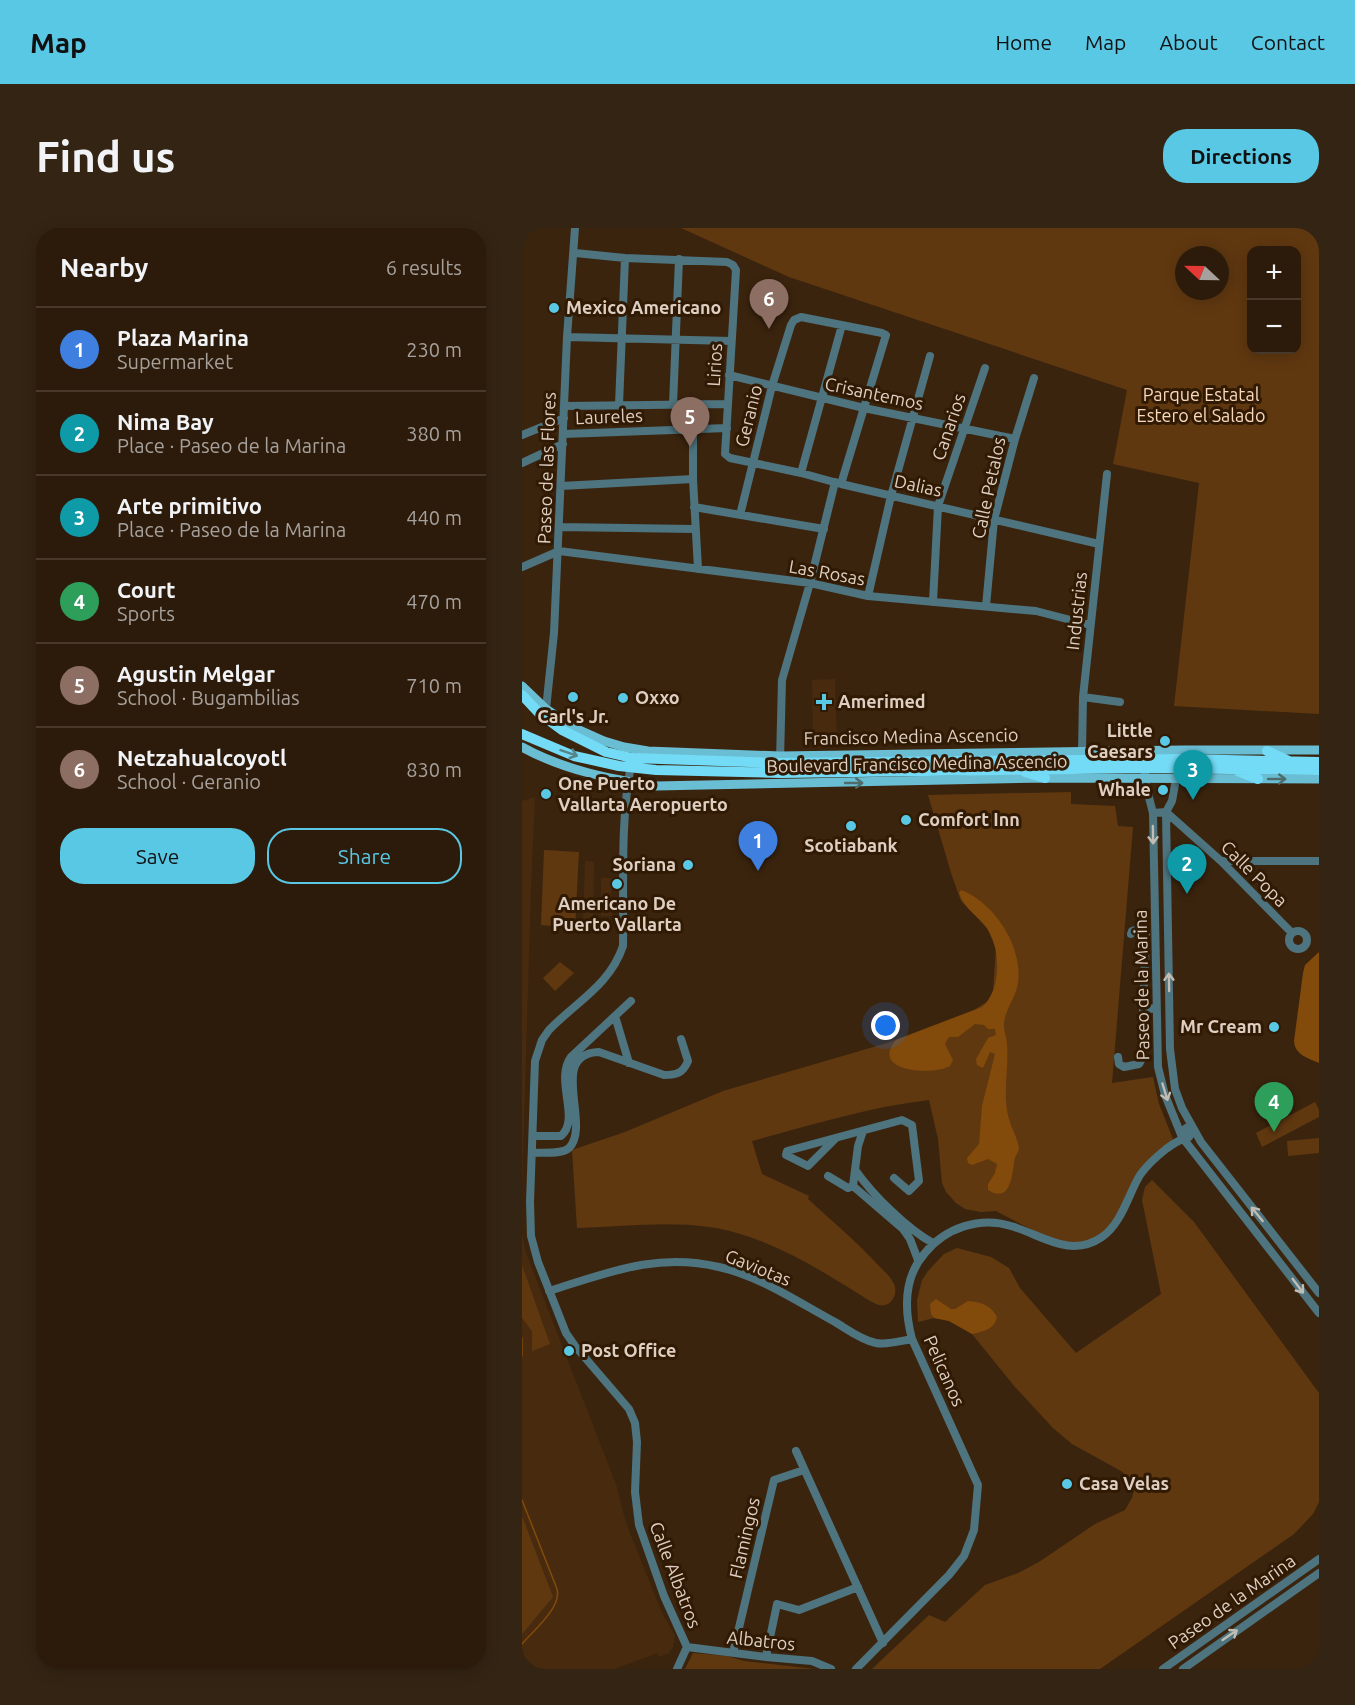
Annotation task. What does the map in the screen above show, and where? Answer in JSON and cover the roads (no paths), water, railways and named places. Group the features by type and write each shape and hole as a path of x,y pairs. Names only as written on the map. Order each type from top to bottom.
{"highway":[{"name":"Francisco Medina Ascencio","path":"522,696 543,711 562,730 606,752 657,770 780,764 1146,764"},
{"path":"522,703 543,711"},
{"path":"522,734 574,756 629,760"},
{"path":"1267,751 1292,763"},
{"name":"Francisco Medina Ascencio","path":"780,764 1016,769 1177,763 1319,762"},
{"name":"Francisco Medina Ascencio","path":"1177,763 1233,769 1319,770"},
{"path":"1016,769 1045,778"},
{"path":"1233,769 1258,779"}],"main road":[{"name":"Francisco Medina Ascencio","path":"522,686 543,711"},
{"name":"Boulevard Francisco Medina Ascencio","path":"522,747 563,765 627,782 656,786 1045,778 1146,764"},
{"name":"Francisco Medina Ascencio","path":"629,760 668,752 780,764 1082,751 1146,764 1177,763 1267,751 1319,750"},
{"path":"1177,763 1258,779 1319,779"}],"street":[{"name":"Paseo de las Flores","path":"543,711 554,633 567,337 575,228"},
{"path":"574,253 679,260 673,405"},
{"path":"619,405 625,258"},
{"name":"Lirios","path":"679,260 727,262 736,270 725,454 730,458"},
{"name":"Geranio","path":"741,515 772,386 791,325 794,320 801,317 842,325"},
{"path":"780,764 782,680 824,529 886,335 842,325 801,473"},
{"path":"567,337 731,341"},
{"path":"868,596 891,496 930,356"},
{"name":"Canarios","path":"933,602 938,506 985,368"},
{"name":"Crisantemos","path":"729,375 822,399 1015,439"},
{"name":"Calle Petalos","path":"986,606 994,520 1034,378"},
{"path":"565,406 728,404"},
{"path":"693,405 694,529 698,569"},
{"path":"522,435 564,418"},
{"name":"Laureles","path":"564,434 727,428"},
{"path":"522,463 563,444"},
{"name":"Dalias","path":"730,458 1099,544"},
{"name":"Industrias","path":"1082,751 1083,697 1107,474"},
{"path":"561,486 693,480"},
{"path":"694,507 824,529"},
{"path":"560,527 694,529"},
{"path":"522,566 559,551"},
{"name":"Las Rosas","path":"559,551 810,583 868,596 1036,612 1090,625"},
{"path":"1083,697 1120,702"},
{"name":"Calle Albatros","path":"629,760 622,946 618,960 607,978 557,1022 542,1040 535,1061 531,1236 549,1291 571,1339 629,1409 635,1424 637,1442 635,1491 639,1525 664,1596 687,1647"},
{"name":"Paseo de la Marina","path":"1177,763 1172,801 1166,812 1170,1049 1175,1089 1193,1130 1218,1166 1319,1293"},
{"name":"Paseo de la Marina","path":"1146,764 1153,813 1158,1067 1166,1095 1182,1137 1319,1313"},
{"path":"1153,813 1166,812"},
{"name":"Calle Popa","path":"1166,812 1221,861 1292,933"},
{"path":"1221,861 1319,861"},
{"path":"1118,1057 1119,1064 1124,1067 1139,1064 1143,1057 1146,935 1144,931 1138,930 1132,931 1131,934"},
{"path":"532,1153 563,1152 570,1147 576,1136 571,1128 569,1076 566,1065 581,1053 631,1001"},
{"path":"1156,1009 1169,1002"},
{"path":"1143,1009 1156,1009 1170,1016"},
{"path":"615,1016 629,1063"},
{"path":"581,1053 599,1052 664,1075 675,1075 684,1070 688,1061 681,1039"},
{"path":"835,1139 808,1166 786,1155 787,1151 902,1120 912,1125 919,1180 909,1191 894,1178"},
{"path":"533,1136 561,1136 571,1128"},
{"name":"Pelicanos","path":"856,1669 949,1575 964,1556 974,1530 979,1492 970,1464 912,1339 908,1324 907,1296 911,1274 918,1260 933,1243 954,1229 987,1223 1012,1226 1053,1244 1064,1246 1090,1243 1113,1226 1148,1164 1182,1137 1186,1128 1193,1130"},
{"path":"863,1131 858,1146 856,1189 903,1229 910,1239 918,1260"},
{"path":"847,1136 858,1146"},
{"path":"856,1171 866,1185 917,1233 933,1243"},
{"path":"828,1176 848,1188 856,1189 866,1185"},
{"path":"910,1239 917,1233"},
{"path":"1274,1255 1283,1247"},
{"name":"Gaviotas","path":"549,1291 638,1264 676,1260 718,1266 743,1274 770,1286 865,1339 885,1343 912,1339"},
{"path":"796,1451 883,1643"},
{"name":"Flamingos","path":"733,1653 774,1480 804,1470"},
{"name":"Paseo de la Marina","path":"1163,1669 1319,1559"},
{"name":"Paseo de la Marina","path":"1183,1669 1319,1573"},
{"path":"765,1657 777,1604 799,1610 858,1587"},
{"path":"1207,1638 1213,1647"},
{"path":"677,1669 687,1647"},
{"name":"Albatros","path":"687,1647 765,1657 812,1660 831,1669"}],"waterway":[{"path":"522,1338 522,1356"},
{"path":"522,1500 557,1589 557,1596 551,1611 522,1644"}],"place":[{"name":"Mexico Americano","path":"554,308"},
{"name":"Netzahualcoyotl","path":"769,329"},
{"name":"Agustin Melgar","path":"690,447"},
{"name":"Carl's Jr.","path":"573,697"},
{"name":"Oxxo","path":"623,698"},
{"name":"Amerimed","path":"824,702"},
{"name":"Little Caesars","path":"1165,741"},
{"name":"Whale","path":"1163,790"},
{"name":"One Puerto Vallarta Aeropuerto","path":"546,794"},
{"name":"Arte primitivo","path":"1193,800"},
{"name":"Comfort Inn","path":"906,820"},
{"name":"Scotiabank","path":"851,826"},
{"name":"Soriana","path":"688,865"},
{"name":"Plaza Marina","path":"758,871"},
{"name":"Americano De Puerto Vallarta","path":"617,884"},
{"name":"Nima Bay","path":"1187,894"},
{"name":"Mr Cream","path":"1274,1027"},
{"name":"Court","path":"1274,1132"},
{"name":"Post Office","path":"569,1351"},
{"name":"Casa Velas","path":"1067,1484"}],"park label":[{"name":"Parque Estatal Estero el Salado","path":"1201,405"}]}
